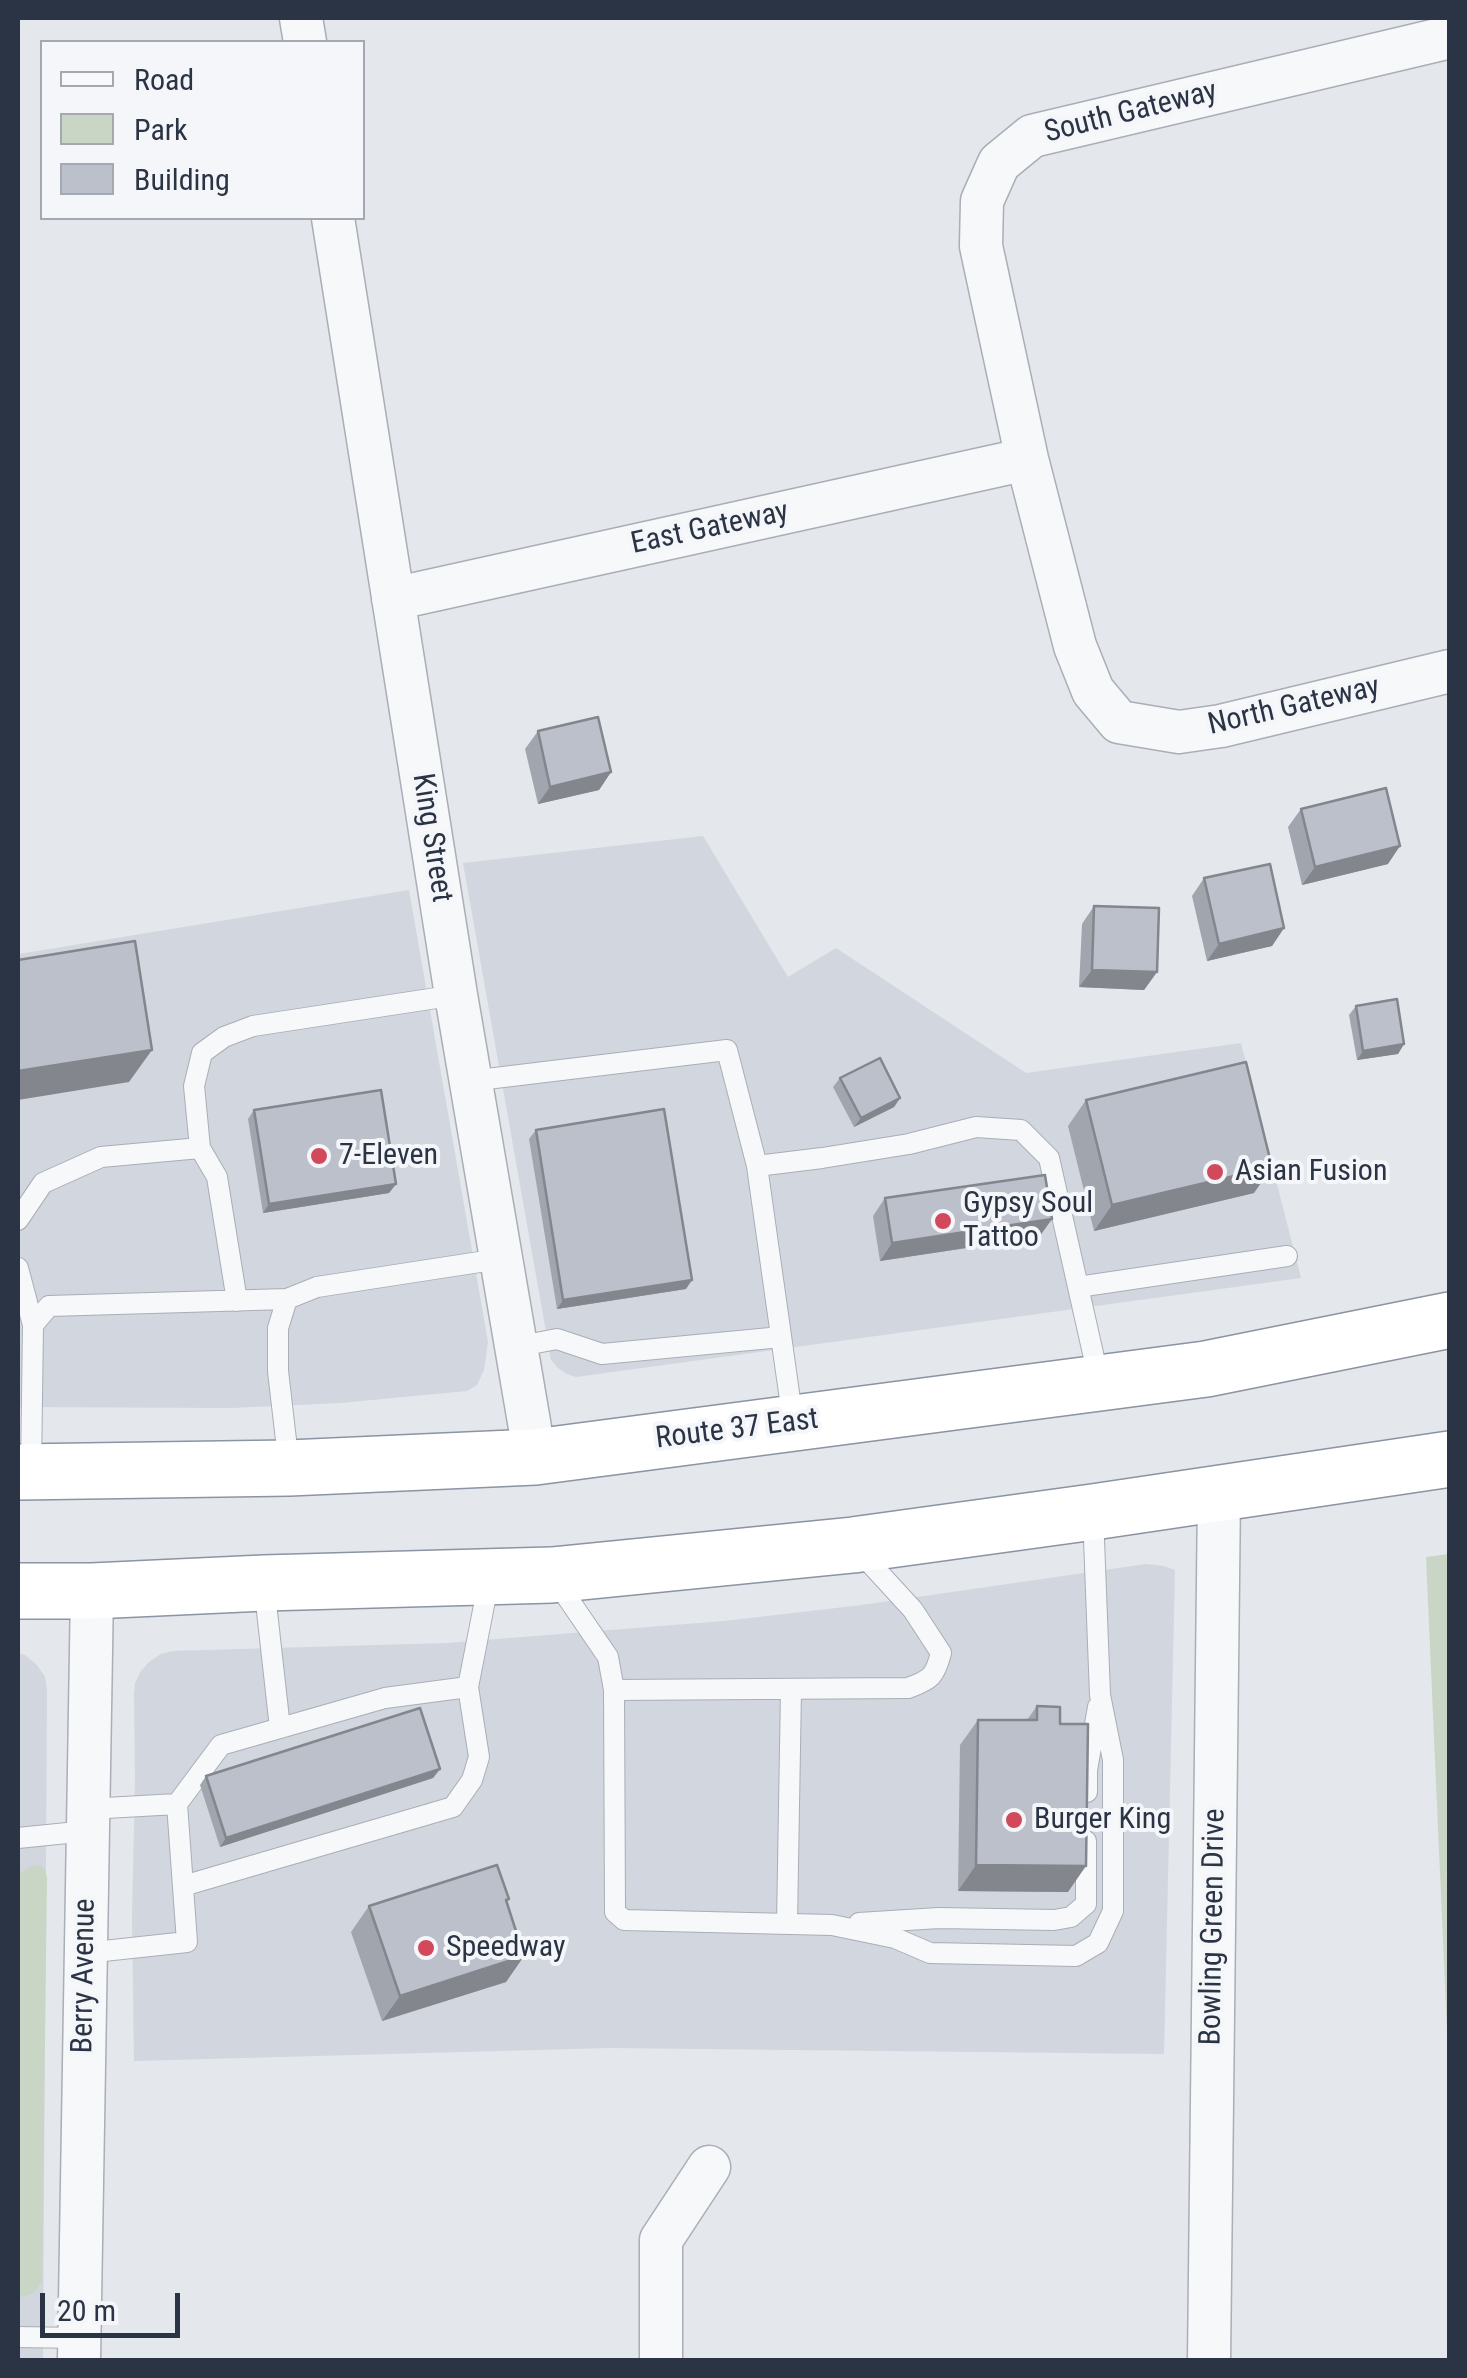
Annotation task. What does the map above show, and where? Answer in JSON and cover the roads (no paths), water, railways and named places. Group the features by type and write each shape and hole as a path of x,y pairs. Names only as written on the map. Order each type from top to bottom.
{"highway":[{"name":"Route 37 East","path":"24,1472 289,1468 534,1457 1206,1368 1450,1320"},
{"path":"18,1590 92,1591 552,1575 853,1545 1450,1459"}],"street":[{"name":"South Gateway","path":"1028,459 982,246 982,201 999,163 1032,136 1450,36"},
{"name":"King Street","path":"333,220 456,995 534,1457"},
{"name":"East Gateway","path":"393,598 1028,459"},
{"name":"North Gateway","path":"1028,459 1075,646 1093,691 1119,722 1179,732 1221,726 1450,672"},
{"name":"Bowling Green Drive","path":"1209,2360 1219,1494"},
{"name":"Berry Avenue","path":"78,2349 92,1591"},
{"path":"661,2360 661,2240 709,2167"}],"lane":[{"path":"237,1301 217,1177 200,1148 194,1086 202,1053 224,1037 253,1026 456,995"},
{"path":"470,1081 728,1050 757,1166 794,1423"},
{"path":"757,1166 908,1144 976,1128 1021,1130 1049,1158 1099,1382"},
{"path":"18,1220 43,1182 101,1157 200,1148"},
{"path":"1078,1286 1286,1256"},
{"path":"33,1326 49,1306 288,1299 317,1287 499,1259"},
{"path":"18,1268 33,1326 24,1472"},
{"path":"288,1299 278,1328 278,1371 289,1468"},
{"path":"515,1347 557,1339 602,1354 781,1337"},
{"path":"832,1924 895,1938 930,1953 1076,1956 1098,1943 1113,1911 1112,1760 1100,1695 1093,1512"},
{"path":"614,1690 908,1688 928,1682 937,1670 941,1653 913,1610 853,1545"},
{"path":"552,1575 608,1658 614,1690 615,1912 624,1920 832,1924 1071,1917 1086,1904 1087,1770 1100,1695"},
{"path":"183,1886 453,1807 472,1780 479,1757 468,1686 489,1578"},
{"path":"264,1583 280,1728"},
{"path":"85,1953 187,1942 178,1804 221,1745 385,1698 468,1686"},
{"path":"787,1924 791,1689"},
{"path":"18,1838 88,1820 178,1804"},
{"path":"18,2337 78,2349"}],"place":[{"name":"7-Eleven","path":"319,1156"},
{"name":"Asian Fusion","path":"1215,1172"},
{"name":"Gypsy Soul Tattoo","path":"943,1221"},
{"name":"Burger King","path":"1014,1820"},
{"name":"Speedway","path":"426,1948"}]}
